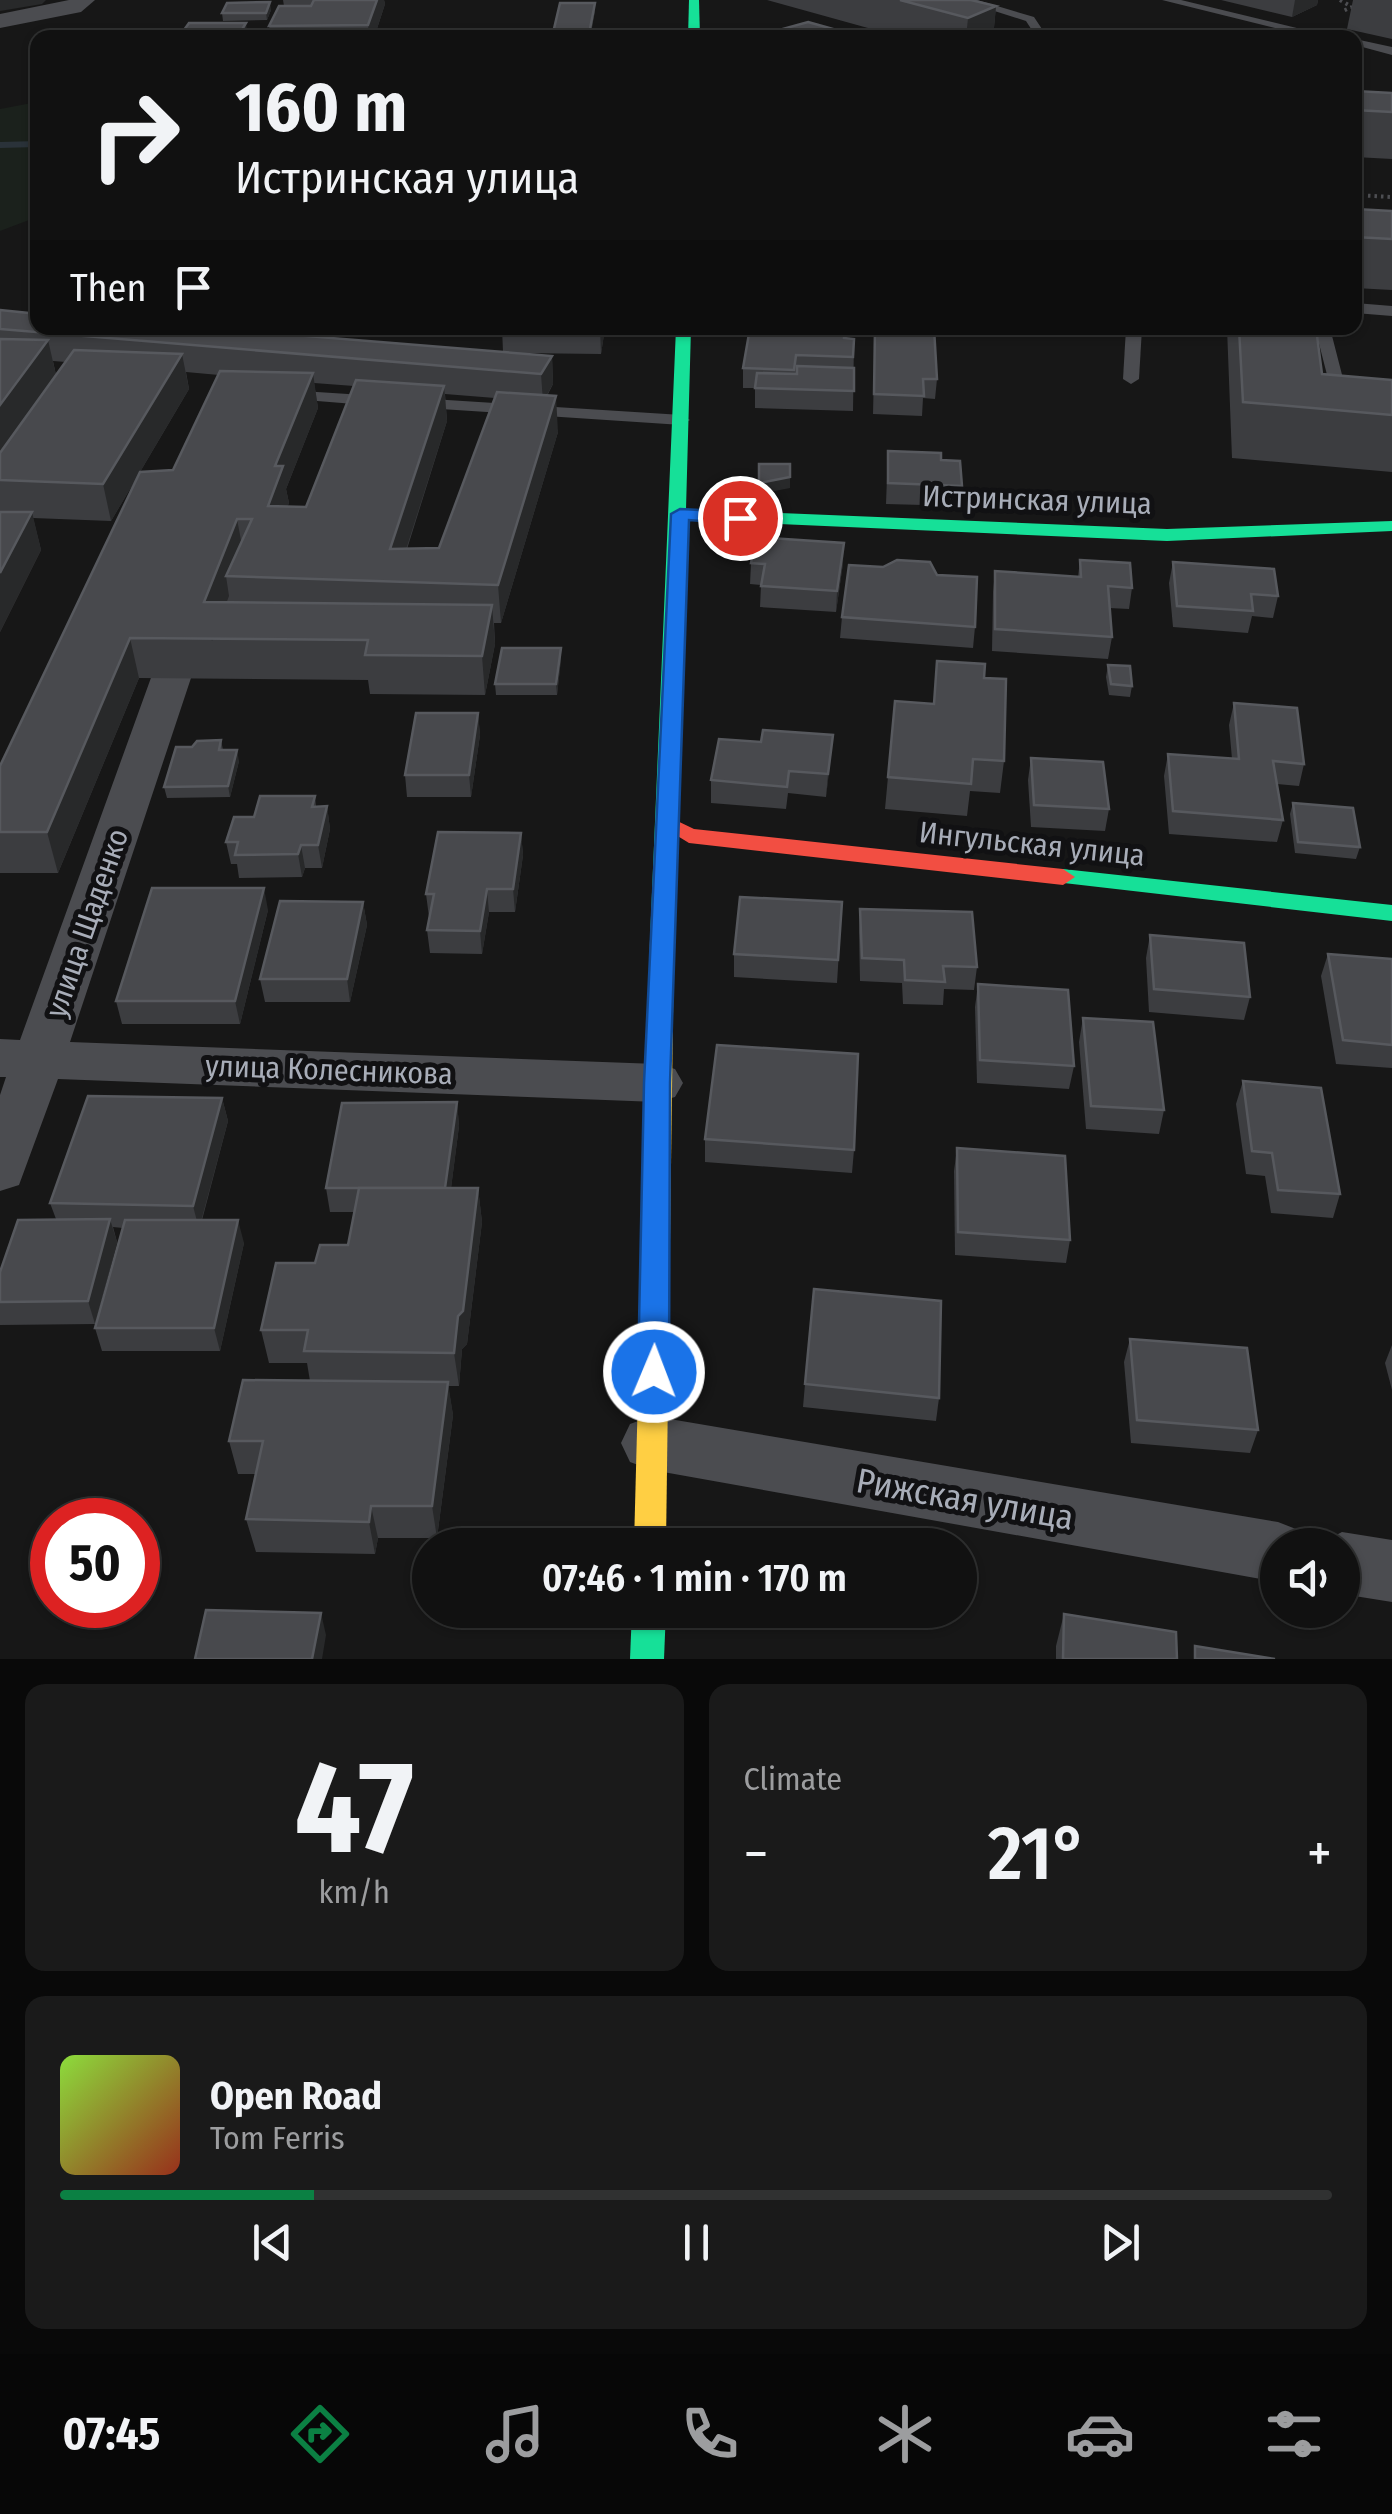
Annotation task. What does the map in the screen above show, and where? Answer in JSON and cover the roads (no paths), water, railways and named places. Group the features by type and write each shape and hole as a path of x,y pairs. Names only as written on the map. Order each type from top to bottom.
{"main road":[{"path":"694,0 694,30"},
{"path":"650,1528 657,1083 684,335"},
{"name":"Истринская улица","path":"680,514 1166,535 1392,526"},
{"name":"Ингульская улица","path":"668,824 689,836 1392,914"},
{"path":"648,1628 648,1659"}],"street":[{"path":"0,21 73,7 84,0"},
{"name":"улица Щаденко","path":"0,1170 21,1058 172,674"},
{"name":"улица Колесникова","path":"21,1058 657,1083"},
{"name":"Рижская улица","path":"652,1444 1260,1549"},
{"path":"1360,1565 1392,1571"}],"lane":[{"path":"965,0 1030,19 1038,30"},
{"path":"1167,0 1298,30"},
{"path":"1362,44 1392,51"},
{"path":"1362,308 1392,310"},
{"path":"1131,379 1134,335"},
{"path":"1324,335 1341,402 1392,406"},
{"path":"276,394 682,420"}],"waterway":[{"path":"0,145 30,144"}]}
